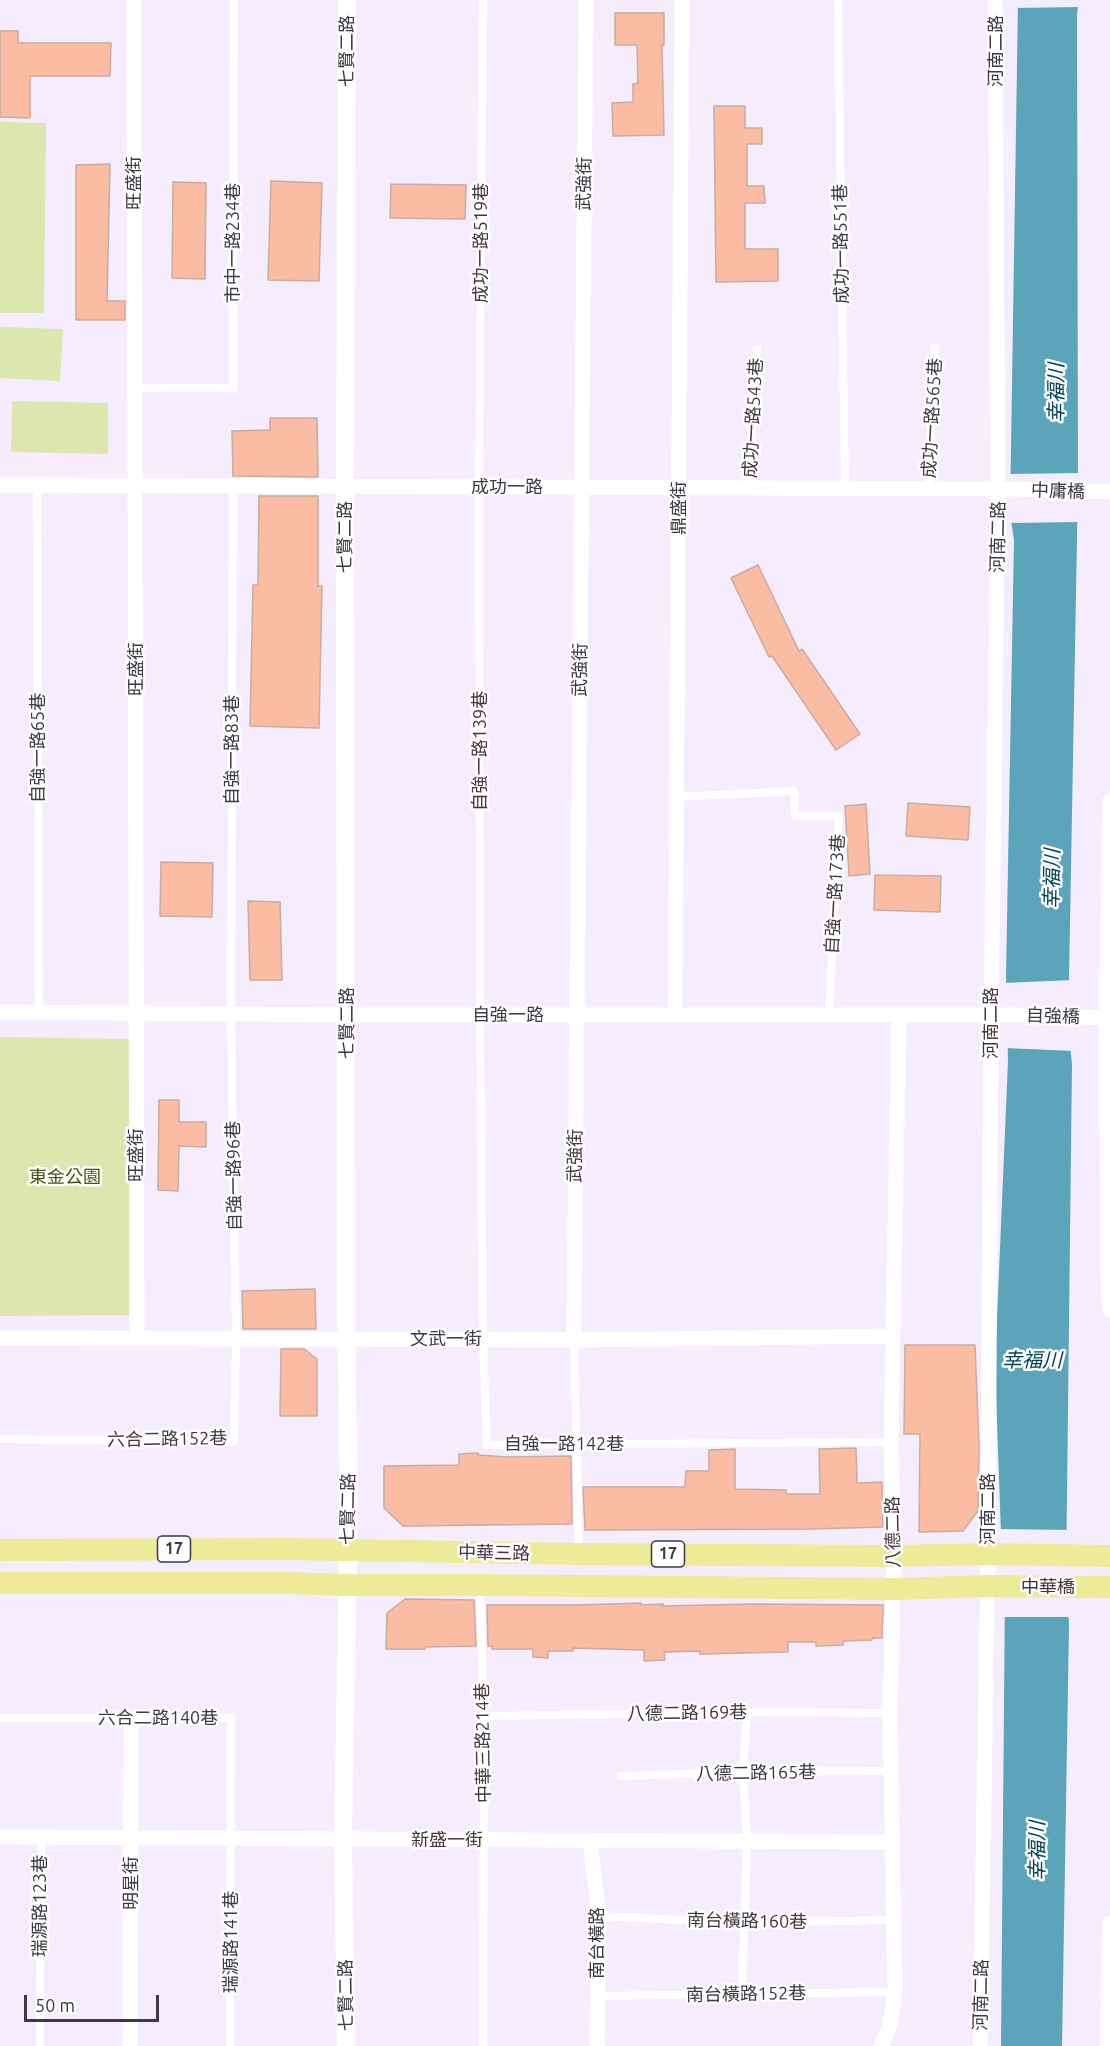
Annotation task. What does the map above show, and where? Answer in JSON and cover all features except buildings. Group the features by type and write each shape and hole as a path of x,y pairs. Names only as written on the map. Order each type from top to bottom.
{"main road":[{"name":"中華三路","path":"0,1550 894,1556 988,1554"},
{"name":"中華橋","path":"988,1554 1110,1556"},
{"name":"中華三路","path":"0,1583 287,1583 894,1589 987,1586"},
{"name":"中華橋","path":"987,1586 1110,1587"}],"street":[{"name":"旺盛街","path":"134,0 137,1338"},
{"name":"七賢二路","path":"346,2046 343,1839 349,1499 346,1339 345,486 348,0"},
{"name":"武強街","path":"574,1340 586,0"},
{"name":"鼎盛街","path":"675,1015 682,0"},
{"name":"河南二路","path":"980,2046 988,1554 991,1015 1006,489 995,0"},
{"name":"成功一路","path":"0,484 1006,489"},
{"name":"中庸橋","path":"1006,489 1106,492"},
{"path":"1110,801 1102,1018 1110,1311"},
{"name":"自強一路","path":"0,1012 347,1015 1016,1015"},
{"name":"八德二路","path":"881,2046 890,2025 895,1992 890,1713 894,1589 891,1442 899,1015"},
{"name":"自強橋","path":"1016,1015 1102,1018"},
{"name":"文武一街","path":"0,1338 574,1340 892,1336"},
{"name":"明星街","path":"130,2046 131,1719"},
{"name":"新盛一街","path":"0,1837 893,1842"},
{"name":"南台橫路","path":"590,1840 599,1916 597,2046"},
{"path":"1107,2046 1110,1923"}],"lane":[{"name":"市中一路234巷","path":"135,388 233,388 234,0"},
{"name":"成功一路519巷","path":"479,487 483,0"},
{"name":"成功一路551巷","path":"838,0 845,488"},
{"name":"成功一路565巷","path":"928,489 935,348"},
{"name":"成功一路543巷","path":"749,488 757,349"},
{"name":"自強一路65巷","path":"37,485 39,1012"},
{"name":"自強一路83巷","path":"231,1014 233,485"},
{"name":"自強一路139巷","path":"479,487 480,1015"},
{"name":"自強一路173巷","path":"677,797 794,791 795,816 838,816 829,1015"},
{"name":"自強一路96巷","path":"231,1014 236,1339"},
{"name":"自強一路142巷","path":"480,1015 483,1340 487,1444 891,1442"},
{"name":"六合二路152巷","path":"0,1439 234,1442 236,1339"},
{"path":"574,1340 579,1554"},
{"name":"中華三路214巷","path":"480,1585 484,1716 483,2046"},
{"path":"742,1994 747,1842 743,1772 747,1713"},
{"name":"八德二路169巷","path":"484,1716 890,1713"},
{"name":"六合二路140巷","path":"0,1718 231,1718 231,1839"},
{"name":"八德二路165巷","path":"621,1776 892,1771"},
{"name":"瑞源路123巷","path":"40,1838 40,2046"},
{"name":"瑞源路141巷","path":"230,2046 231,1839"},
{"name":"南台橫路160巷","path":"599,1916 745,1923 895,1920"},
{"name":"南台橫路152巷","path":"597,1996 895,1992"}],"green space":[{"path":"0,122 46,123 44,313 0,313"},
{"path":"0,327 63,329 60,381 0,378"},
{"path":"12,401 108,403 108,454 11,452"},
{"name":"東金公園","path":"0,1037 132,1039 129,1315 0,1316"}],"water":[{"name":"幸福川","path":"1018,0 1079,0 1077,14 1078,483 1068,1025 1072,1064 1066,1581 1069,1624 1062,2046 1001,2046 1005,1591 995,1365 1008,1061 1006,975 1014,540 1010,514"}],"pier":[{"path":"1015,0 1082,0 1081,7 1014,8"},
{"path":"1081,473 1081,522 1009,523 1009,474"},
{"path":"1072,980 1071,1024 1074,1051 1005,1048 1003,983"},
{"path":"998,1529 1071,1530 1069,1581 1071,1617 1002,1617"}]}
